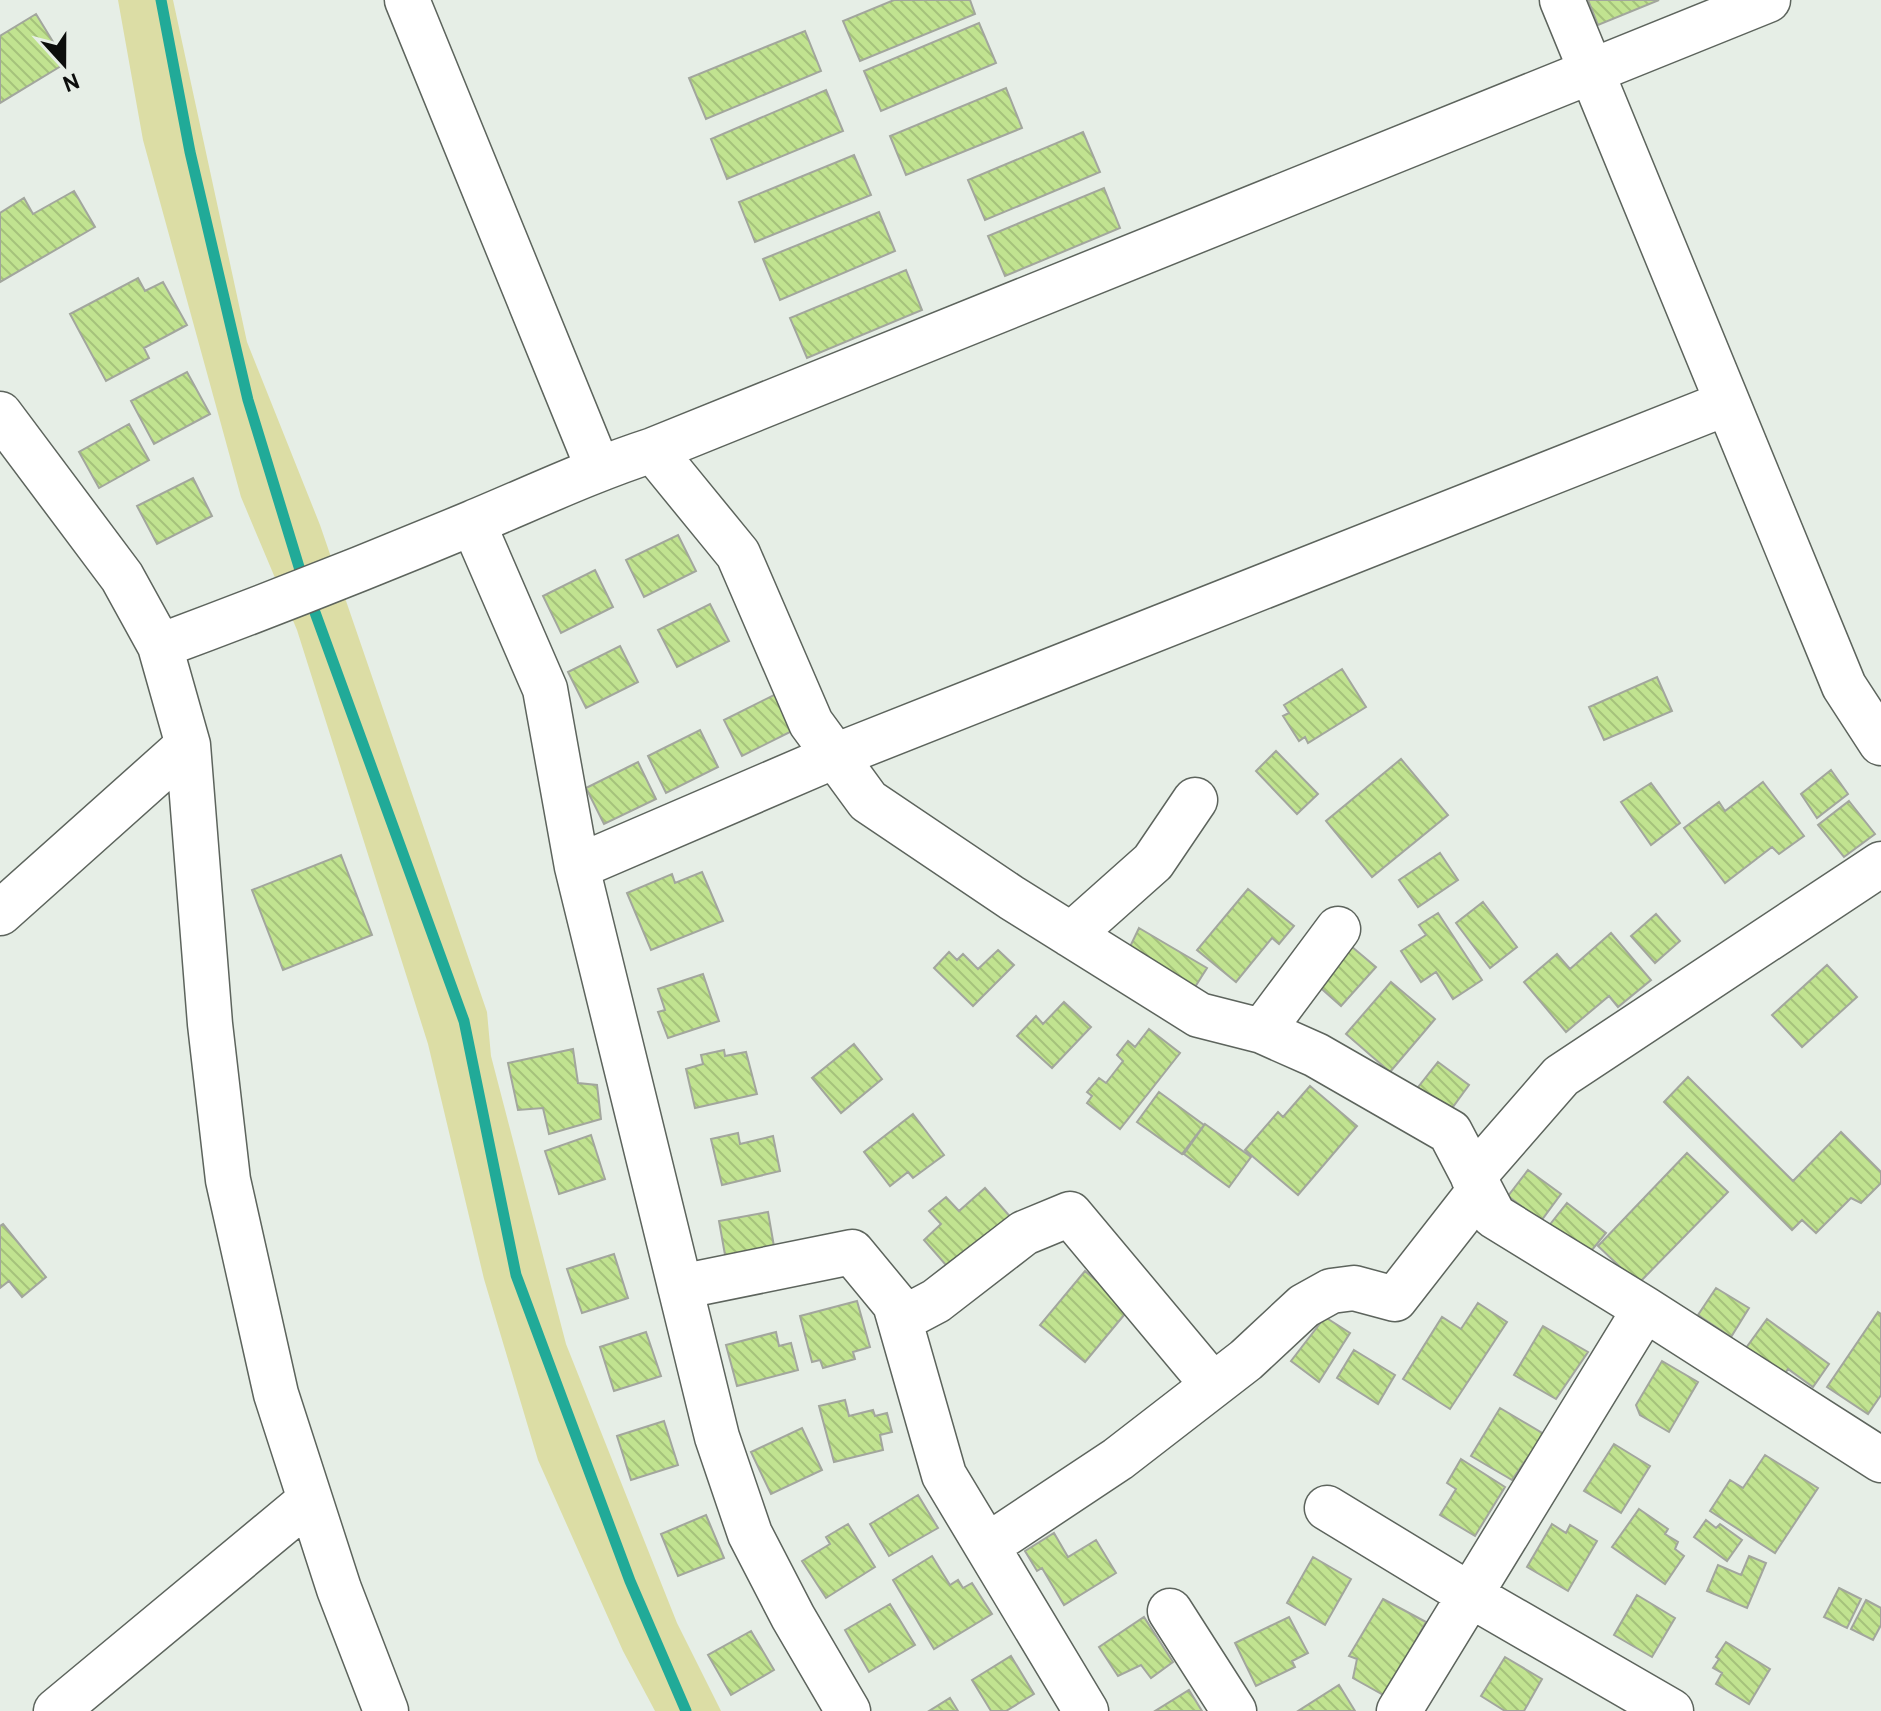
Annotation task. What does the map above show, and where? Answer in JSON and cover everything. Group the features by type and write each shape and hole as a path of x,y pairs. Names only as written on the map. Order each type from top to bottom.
{"street":[{"path":"407,0 598,468"},
{"path":"1562,0 1727,403 1863,679 1881,743"},
{"path":"160,646 272,604 473,523 598,468 653,450 1768,0"},
{"path":"577,867 835,756 1727,403"},
{"path":"0,414 122,577 160,646 188,745 210,1024 228,1180 276,1394 339,1589 386,1711"},
{"path":"653,450 738,554 811,723 868,801 1199,1015 1262,1031 1316,1055 1450,1132 1494,1216 1881,1460"},
{"path":"473,523 545,689 577,867 717,1437 750,1534 793,1617 848,1711"},
{"path":"0,913 188,745"},
{"path":"1071,935 1153,862 1195,800"},
{"path":"987,1546 1118,1459 1246,1360 1304,1306 1331,1291 1354,1288 1395,1299 1476,1184 1561,1076 1881,864"},
{"path":"1262,1031 1338,929"},
{"path":"900,1320 936,1301 1024,1233 1070,1214 1213,1385"},
{"path":"680,1287 852,1252 895,1304 944,1475 1086,1711"},
{"path":"1399,1711 1645,1309"},
{"path":"56,1711 310,1500"},
{"path":"1327,1508 1671,1711"},
{"path":"1170,1611 1234,1711"}],"green space":[{"path":"118,0 173,0 247,342 320,525 487,1012 491,1056 566,1344 677,1623 721,1711 655,1711 623,1651 538,1460 484,1279 428,1044 297,630 241,497 143,140"}],"building":[{"path":"894,0 970,0 975,14 860,61 843,21"},
{"path":"1588,0 1659,0 1598,25"},
{"path":"36,14 66,63 0,103 0,36"},
{"path":"979,23 996,63 881,111 864,71"},
{"path":"805,31 821,71 706,119 689,78"},
{"path":"1006,88 1022,128 906,175 890,136"},
{"path":"826,90 843,131 727,179 711,139"},
{"path":"1083,132 1100,172 985,220 968,180"},
{"path":"854,155 871,195 755,242 739,202"},
{"path":"1104,188 1120,228 1005,276 988,236"},
{"path":"74,191 95,227 0,282 0,213 24,198 33,214"},
{"path":"879,212 895,251 780,300 763,259"},
{"path":"906,270 922,310 807,358 790,318"},
{"path":"138,278 145,291 163,282 187,325 144,348 149,358 106,381 70,314"},
{"path":"187,372 210,414 154,444 131,401"},
{"path":"129,424 149,460 99,488 79,452"},
{"path":"193,478 212,516 157,544 137,506"},
{"path":"678,535 696,571 644,597 626,560"},
{"path":"595,570 613,607 561,633 543,596"},
{"path":"710,604 729,641 677,667 658,630"},
{"path":"620,646 638,682 586,708 568,672"},
{"path":"1342,669 1366,707 1308,743 1305,737 1299,741 1283,716 1289,713 1284,705"},
{"path":"1657,677 1672,711 1604,740 1589,707"},
{"path":"776,694 794,730 742,756 724,720"},
{"path":"700,730 718,767 666,793 648,756"},
{"path":"1276,751 1318,794 1297,814 1256,771"},
{"path":"1401,759 1448,815 1372,877 1326,821"},
{"path":"638,762 656,799 604,824 586,788"},
{"path":"1831,770 1848,794 1817,818 1801,794"},
{"path":"1763,782 1804,836 1779,854 1772,847 1725,883 1684,828 1719,802 1725,811"},
{"path":"1651,783 1680,823 1651,845 1621,802"},
{"path":"1849,801 1875,834 1844,857 1818,825"},
{"path":"1440,853 1458,880 1418,907 1399,880"},
{"path":"341,855 372,935 283,970 252,890"},
{"path":"702,872 723,921 651,950 627,893 672,874 675,883"},
{"path":"1248,889 1294,926 1279,944 1272,938 1236,982 1197,950"},
{"path":"1483,902 1517,947 1490,968 1456,923"},
{"path":"1438,913 1482,980 1453,999 1436,972 1421,982 1401,951 1426,935 1419,925"},
{"path":"1656,914 1680,941 1655,963 1631,936"},
{"path":"1139,928 1207,968 1190,995 1125,957"},
{"path":"1611,933 1651,980 1618,1007 1609,996 1566,1032 1524,982 1557,954 1570,969"},
{"path":"1345,941 1376,967 1341,1006 1314,982"},
{"path":"998,950 1014,965 973,1006 934,968 949,952 957,960 963,954 978,969"},
{"path":"1827,965 1857,997 1802,1047 1772,1015"},
{"path":"703,974 719,1021 668,1038 658,1012 665,1010 658,989"},
{"path":"1391,982 1435,1019 1390,1072 1346,1034"},
{"path":"1064,1002 1091,1027 1052,1068 1017,1036 1036,1016 1043,1024"},
{"path":"1149,1029 1180,1053 1120,1129 1087,1103 1092,1096 1087,1092 1099,1078 1106,1083 1123,1061 1117,1055 1128,1041 1135,1047"},
{"path":"854,1044 882,1079 841,1113 812,1078"},
{"path":"573,1049 578,1083 597,1085 601,1119 549,1134 543,1108 518,1110 508,1063"},
{"path":"724,1050 725,1056 746,1052 757,1094 695,1108 686,1069 703,1064 701,1055"},
{"path":"1438,1062 1469,1085 1447,1115 1415,1091"},
{"path":"1688,1077 1793,1181 1841,1132 1881,1172 1881,1183 1861,1203 1851,1198 1816,1233 1802,1220 1792,1230 1664,1102"},
{"path":"1310,1086 1357,1126 1298,1195 1245,1150 1278,1112 1283,1117"},
{"path":"1159,1092 1204,1125 1182,1154 1137,1122"},
{"path":"913,1114 944,1155 913,1178 908,1172 890,1186 864,1152"},
{"path":"1205,1124 1251,1157 1229,1187 1184,1154"},
{"path":"738,1133 740,1144 773,1136 780,1171 722,1185 711,1139"},
{"path":"591,1135 605,1179 559,1194 545,1151"},
{"path":"1687,1153 1728,1192 1638,1284 1598,1246"},
{"path":"1528,1170 1561,1194 1541,1221 1508,1196"},
{"path":"985,1188 1013,1220 953,1273 924,1240 941,1224 929,1211 946,1197 959,1211"},
{"path":"1567,1203 1606,1233 1582,1262 1544,1232"},
{"path":"768,1212 776,1258 727,1266 719,1221"},
{"path":"3,1224 46,1277 22,1297 9,1281 0,1288 0,1226"},
{"path":"614,1254 628,1298 582,1313 567,1269"},
{"path":"1085,1271 1129,1309 1085,1362 1040,1325"},
{"path":"1716,1288 1749,1308 1731,1337 1698,1315"},
{"path":"857,1301 870,1347 853,1352 855,1359 823,1368 820,1360 812,1362 800,1316"},
{"path":"1478,1303 1507,1322 1450,1409 1403,1379 1442,1317 1461,1329"},
{"path":"1878,1312 1881,1314 1881,1395 1868,1414 1827,1387"},
{"path":"1325,1317 1350,1333 1319,1382 1291,1361"},
{"path":"1767,1319 1829,1364 1813,1387 1788,1369 1784,1375 1746,1348"},
{"path":"1543,1326 1588,1352 1556,1399 1514,1375"},
{"path":"646,1332 661,1376 614,1391 600,1347"},
{"path":"776,1332 779,1346 791,1343 798,1370 737,1386 726,1345"},
{"path":"1354,1350 1395,1375 1378,1404 1337,1378"},
{"path":"1662,1361 1698,1382 1669,1432 1640,1415 1636,1405"},
{"path":"845,1400 849,1416 873,1410 875,1416 887,1413 892,1432 880,1435 883,1450 834,1462 819,1406"},
{"path":"1500,1408 1544,1434 1512,1480 1471,1456"},
{"path":"664,1421 678,1465 631,1480 617,1436"},
{"path":"802,1428 822,1470 771,1494 751,1452"},
{"path":"1614,1444 1650,1466 1621,1513 1584,1491"},
{"path":"1765,1455 1818,1488 1775,1553 1710,1511 1730,1480 1743,1488"},
{"path":"1461,1459 1505,1487 1475,1536 1440,1515 1456,1489 1447,1483"},
{"path":"918,1495 938,1528 889,1556 870,1524"},
{"path":"1639,1509 1668,1529 1665,1534 1678,1542 1675,1549 1684,1556 1665,1584 1612,1547"},
{"path":"706,1515 724,1558 678,1576 661,1534"},
{"path":"1706,1520 1716,1528 1720,1524 1742,1540 1727,1561 1694,1537"},
{"path":"848,1524 875,1567 826,1598 802,1561 830,1544 826,1537"},
{"path":"1552,1524 1566,1533 1570,1525 1597,1541 1568,1591 1527,1567"},
{"path":"1054,1533 1068,1557 1096,1540 1116,1573 1064,1605 1042,1568 1037,1571 1025,1551"},
{"path":"932,1556 950,1585 958,1580 963,1588 972,1583 992,1614 934,1649 893,1580"},
{"path":"1749,1556 1766,1563 1747,1608 1707,1591 1718,1565 1741,1575"},
{"path":"1313,1557 1351,1579 1325,1625 1287,1603"},
{"path":"1839,1588 1861,1599 1847,1628 1824,1617"},
{"path":"1637,1595 1675,1618 1652,1657 1614,1635"},
{"path":"1383,1599 1426,1622 1385,1696 1353,1678 1357,1659 1349,1656"},
{"path":"1866,1600 1881,1608 1881,1625 1873,1640 1851,1629"},
{"path":"890,1604 915,1645 869,1672 845,1630"},
{"path":"1144,1617 1173,1662 1151,1678 1141,1665 1118,1676 1099,1647"},
{"path":"1289,1617 1308,1653 1292,1661 1295,1667 1256,1686 1235,1643"},
{"path":"751,1631 774,1670 731,1695 708,1655"},
{"path":"1726,1642 1770,1669 1749,1704 1716,1684 1722,1673 1713,1668"},
{"path":"1011,1656 1034,1694 1006,1711 991,1711 972,1680"},
{"path":"1505,1657 1542,1679 1524,1711 1505,1711 1481,1696"},
{"path":"1339,1685 1355,1711 1298,1711"},
{"path":"1189,1690 1202,1711 1155,1711"},
{"path":"950,1698 958,1711 929,1711"}],"waterway":[{"path":"161,0 190,152 248,400 303,580"},
{"path":"309,596 464,1021 516,1275 630,1581 686,1711"}]}
